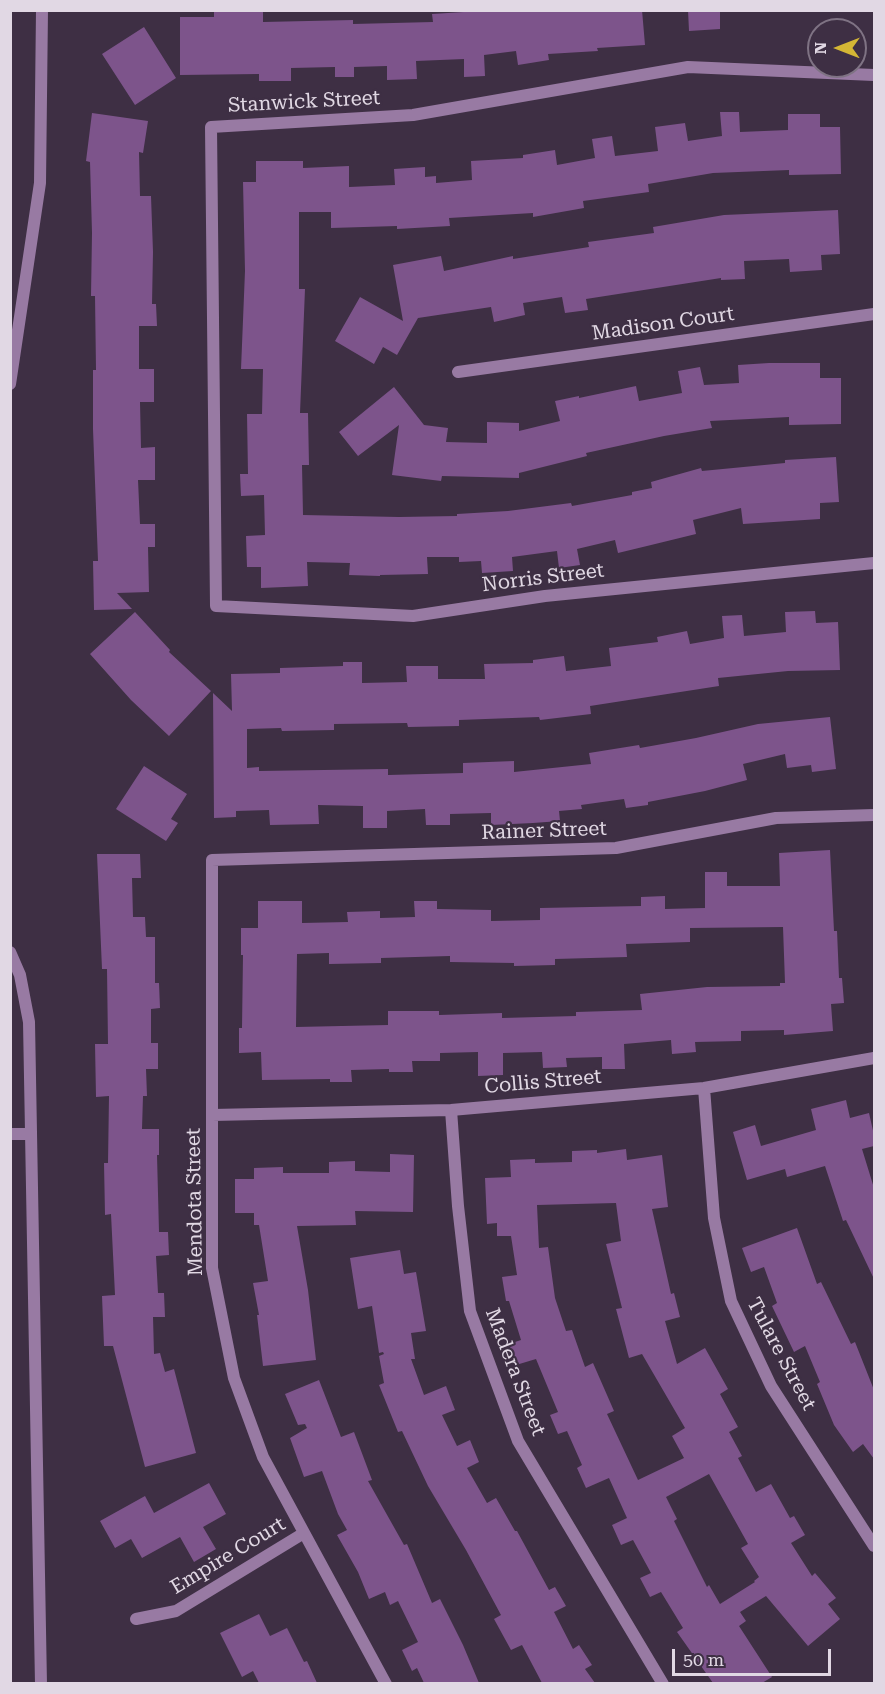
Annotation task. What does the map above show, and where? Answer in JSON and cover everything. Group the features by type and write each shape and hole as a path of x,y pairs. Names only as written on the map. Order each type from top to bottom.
{"street":[{"path":"10,384 40,183 42,10"},
{"name":"Stanwick Street","path":"216,606 211,127 413,115 688,67 874,75"},
{"name":"Madison Court","path":"458,372 874,314"},
{"name":"Norris Street","path":"216,606 413,616 545,596 874,562"},
{"name":"Rainer Street","path":"212,860 616,848 777,818 874,815"},
{"name":"Mendota Street","path":"212,860 212,1268 234,1378 262,1457 386,1683"},
{"path":"10,952 20,975 29,1022 41,1683"},
{"name":"Collis Street","path":"212,1114 451,1110 704,1088 874,1058"},
{"name":"Tulare Street","path":"704,1088 714,1218 731,1301 771,1386 874,1546"},
{"name":"Madera Street","path":"451,1110 458,1206 470,1311 518,1441 663,1683"},
{"path":"10,1134 32,1134"},
{"name":"Empire Court","path":"136,1619 176,1611 304,1533"}],"building":[{"path":"495,10 642,10 645,45 548,54 549,60 518,65 516,51 484,55 485,76 464,77 464,59 416,61 417,79 387,80 387,66 354,67 354,77 335,77 335,67 291,68 291,81 259,81 259,74 180,75 180,17 214,17 214,11 263,11 263,22 353,20 353,24 433,22 432,14"},
{"path":"688,10 720,10 720,29 689,31"},
{"path":"144,27 176,78 135,105 102,54"},
{"path":"720,112 739,112 740,132 788,130 788,114 820,114 820,127 840,127 841,174 789,175 789,170 713,173 648,184 649,192 583,201 584,208 533,217 533,213 449,218 450,226 397,229 397,226 331,228 331,212 299,212 299,289 305,289 300,413 308,413 309,465 302,465 303,515 457,516 457,514 508,511 571,503 572,506 632,495 632,492 652,488 651,482 701,468 702,471 785,463 785,460 836,457 839,502 820,503 820,519 743,524 741,508 693,520 696,534 618,553 615,540 577,549 580,565 559,568 557,551 512,557 513,571 482,573 481,561 459,562 459,557 427,557 428,574 380,576 349,575 350,563 307,562 308,586 261,588 261,567 247,567 246,536 265,535 264,495 241,496 240,474 248,474 247,414 262,414 263,369 241,369 245,271 243,182 256,182 256,161 303,161 303,168 349,166 349,187 395,185 394,169 425,167 425,177 436,176 436,183 472,180 471,161 523,158 523,155 555,150 557,165 595,158 592,139 612,136 615,156 658,151 655,127 685,123 688,141 722,136"},
{"path":"92,113 148,121 143,153 139,152 140,196 151,196 152,304 156,304 157,326 139,326 139,369 154,369 154,402 140,402 141,448 155,447 155,480 138,480 140,524 155,524 155,547 148,547 149,592 117,593 132,609 94,610 93,561 98,561 93,429 93,370 96,370 95,296 91,296 90,162 86,161"},
{"path":"838,210 840,254 821,255 822,270 790,272 789,259 744,261 745,279 721,280 721,278 586,299 588,310 565,313 562,297 523,303 525,315 494,322 491,307 418,318 397,355 383,347 374,364 335,341 360,297 403,321 393,265 441,256 444,271 513,256 513,259 589,247 588,242 654,233 653,227 724,215"},
{"path":"820,363 820,378 841,378 841,424 789,425 789,417 710,421 712,428 586,453 587,456 519,473 519,478 442,476 441,481 392,475 399,425 358,456 339,432 394,387 424,425 448,428 446,442 487,443 487,422 519,423 519,431 560,421 555,401 636,386 639,401 682,393 678,371 700,367 704,385 739,383 738,365"},
{"path":"815,611 816,623 838,622 840,670 788,671 718,678 719,686 590,706 591,714 540,720 539,717 459,720 459,726 408,727 407,723 334,724 334,730 247,729 247,768 259,767 259,771 388,769 388,775 463,773 463,763 514,761 514,772 591,764 589,753 639,745 640,748 758,724 830,717 836,769 812,772 811,765 787,768 785,754 743,764 747,780 648,802 648,805 626,808 624,799 581,805 582,809 559,811 560,821 491,825 491,813 450,814 450,825 426,825 425,809 387,811 387,828 363,828 363,806 318,805 319,824 270,825 269,810 236,811 236,817 214,818 213,693 232,711 231,674 280,673 280,668 343,666 343,662 362,662 362,683 407,682 406,666 438,666 438,679 485,679 484,664 533,663 533,660 564,656 566,671 611,666 609,648 658,642 657,637 687,631 690,644 724,638 722,616 742,615 744,636 786,632 785,612"},
{"path":"135,612 170,650 169,652 211,691 169,736 131,700 90,654"},
{"path":"144,766 187,794 171,819 178,823 166,841 116,809"},
{"path":"830,850 834,931 837,931 839,978 842,978 844,1003 831,1004 833,1031 784,1035 784,1030 741,1031 741,1041 695,1042 696,1052 672,1054 671,1040 624,1044 625,1069 602,1069 602,1057 566,1058 567,1067 543,1068 542,1052 503,1053 503,1075 478,1076 478,1052 440,1053 440,1061 412,1061 413,1072 389,1072 389,1069 351,1070 352,1082 330,1082 330,1079 262,1080 261,1052 239,1053 239,1028 242,1028 241,928 258,928 258,901 302,901 302,923 348,922 347,912 380,911 380,918 415,917 414,901 437,901 437,909 491,910 491,921 540,920 540,908 641,906 641,897 665,896 665,909 705,908 705,872 727,872 727,886 780,886 779,853","holes":["783,927 785,983 780,983 780,986 707,987 640,994 642,1010 576,1012 576,1016 502,1018 502,1013 439,1015 439,1011 388,1011 388,1025 296,1027 297,954 329,953 329,964 381,963 381,958 450,956 450,962 514,963 514,966 555,965 555,959 627,957 626,944 690,942 690,928"]},
{"path":"97,854 140,854 141,878 132,878 133,917 145,917 146,937 155,937 155,983 159,983 160,1008 151,1009 151,1043 158,1043 158,1069 146,1069 147,1096 143,1096 142,1129 159,1129 159,1155 157,1155 159,1232 168,1232 169,1255 156,1256 158,1293 164,1293 165,1317 153,1317 154,1354 160,1353 165,1372 174,1369 196,1453 145,1467 113,1346 104,1346 102,1296 115,1295 111,1214 105,1215 104,1163 108,1163 109,1096 96,1097 95,1044 108,1044 107,969 102,969"},
{"path":"846,1100 850,1118 869,1113 874,1135 874,1146 862,1149 874,1188 874,1279 846,1220 843,1221 825,1166 787,1177 785,1169 747,1180 733,1132 755,1125 761,1146 816,1130 811,1109"},
{"path":"626,1149 627,1160 662,1155 668,1207 652,1209 671,1294 674,1293 680,1317 665,1321 677,1364 705,1348 728,1389 720,1394 738,1427 729,1432 742,1456 738,1458 756,1492 771,1484 790,1518 794,1516 805,1535 791,1543 812,1576 815,1573 836,1598 828,1604 840,1619 808,1646 766,1596 740,1612 746,1621 739,1626 772,1677 762,1683 713,1683 677,1632 683,1628 661,1592 650,1597 640,1578 651,1573 633,1540 621,1545 612,1525 627,1518 609,1478 586,1488 577,1468 582,1465 567,1431 558,1434 550,1415 558,1412 536,1359 516,1365 509,1344 521,1340 509,1301 506,1301 502,1277 517,1275 511,1236 497,1236 497,1223 487,1224 485,1178 511,1177 510,1160 535,1159 535,1163 572,1162 572,1151 597,1150 597,1153","holes":["616,1203 621,1241 606,1244 622,1308 616,1309 629,1358 642,1354 685,1428 672,1436 684,1458 638,1480 607,1414 614,1411 593,1363 585,1367 572,1330 566,1331 555,1298 548,1247 539,1248 537,1205","709,1474 748,1544 741,1548 759,1577 755,1582 720,1604 709,1585 707,1587 674,1521 677,1519 666,1497"]},
{"path":"390,1154 414,1155 413,1212 355,1211 356,1225 297,1226 308,1290 316,1360 263,1366 257,1315 259,1315 253,1283 268,1281 259,1225 254,1225 254,1213 235,1213 235,1179 254,1179 254,1168 283,1167 283,1173 329,1173 329,1162 355,1161 355,1171 390,1172"},
{"path":"797,1228 817,1284 821,1282 851,1344 855,1342 874,1390 874,1459 863,1444 853,1452 834,1425 817,1384 820,1382 805,1346 794,1352 772,1306 777,1303 764,1267 751,1272 742,1248"},
{"path":"400,1250 404,1274 416,1272 426,1331 411,1333 415,1359 411,1359 424,1395 446,1386 455,1410 442,1415 457,1446 470,1440 479,1462 467,1468 487,1503 496,1498 549,1590 555,1587 566,1606 554,1612 573,1649 579,1645 592,1665 585,1669 595,1683 542,1683 522,1645 511,1650 494,1619 501,1615 428,1486 402,1431 398,1432 379,1385 384,1383 379,1356 384,1354 379,1353 372,1306 358,1309 350,1258"},
{"path":"319,1380 341,1437 354,1432 372,1480 368,1481 404,1545 407,1544 432,1603 440,1599 479,1683 424,1683 417,1668 412,1671 402,1650 418,1642 398,1601 390,1605 385,1592 369,1599 358,1572 337,1535 347,1530 338,1514 322,1471 304,1477 290,1438 307,1428 305,1424 298,1425 285,1394"},
{"path":"209,1483 226,1514 203,1527 216,1549 194,1562 180,1537 142,1558 131,1539 115,1548 100,1521 145,1496 154,1513"},
{"path":"259,1614 270,1636 287,1628 317,1683 259,1683 253,1671 242,1677 220,1633"}]}
